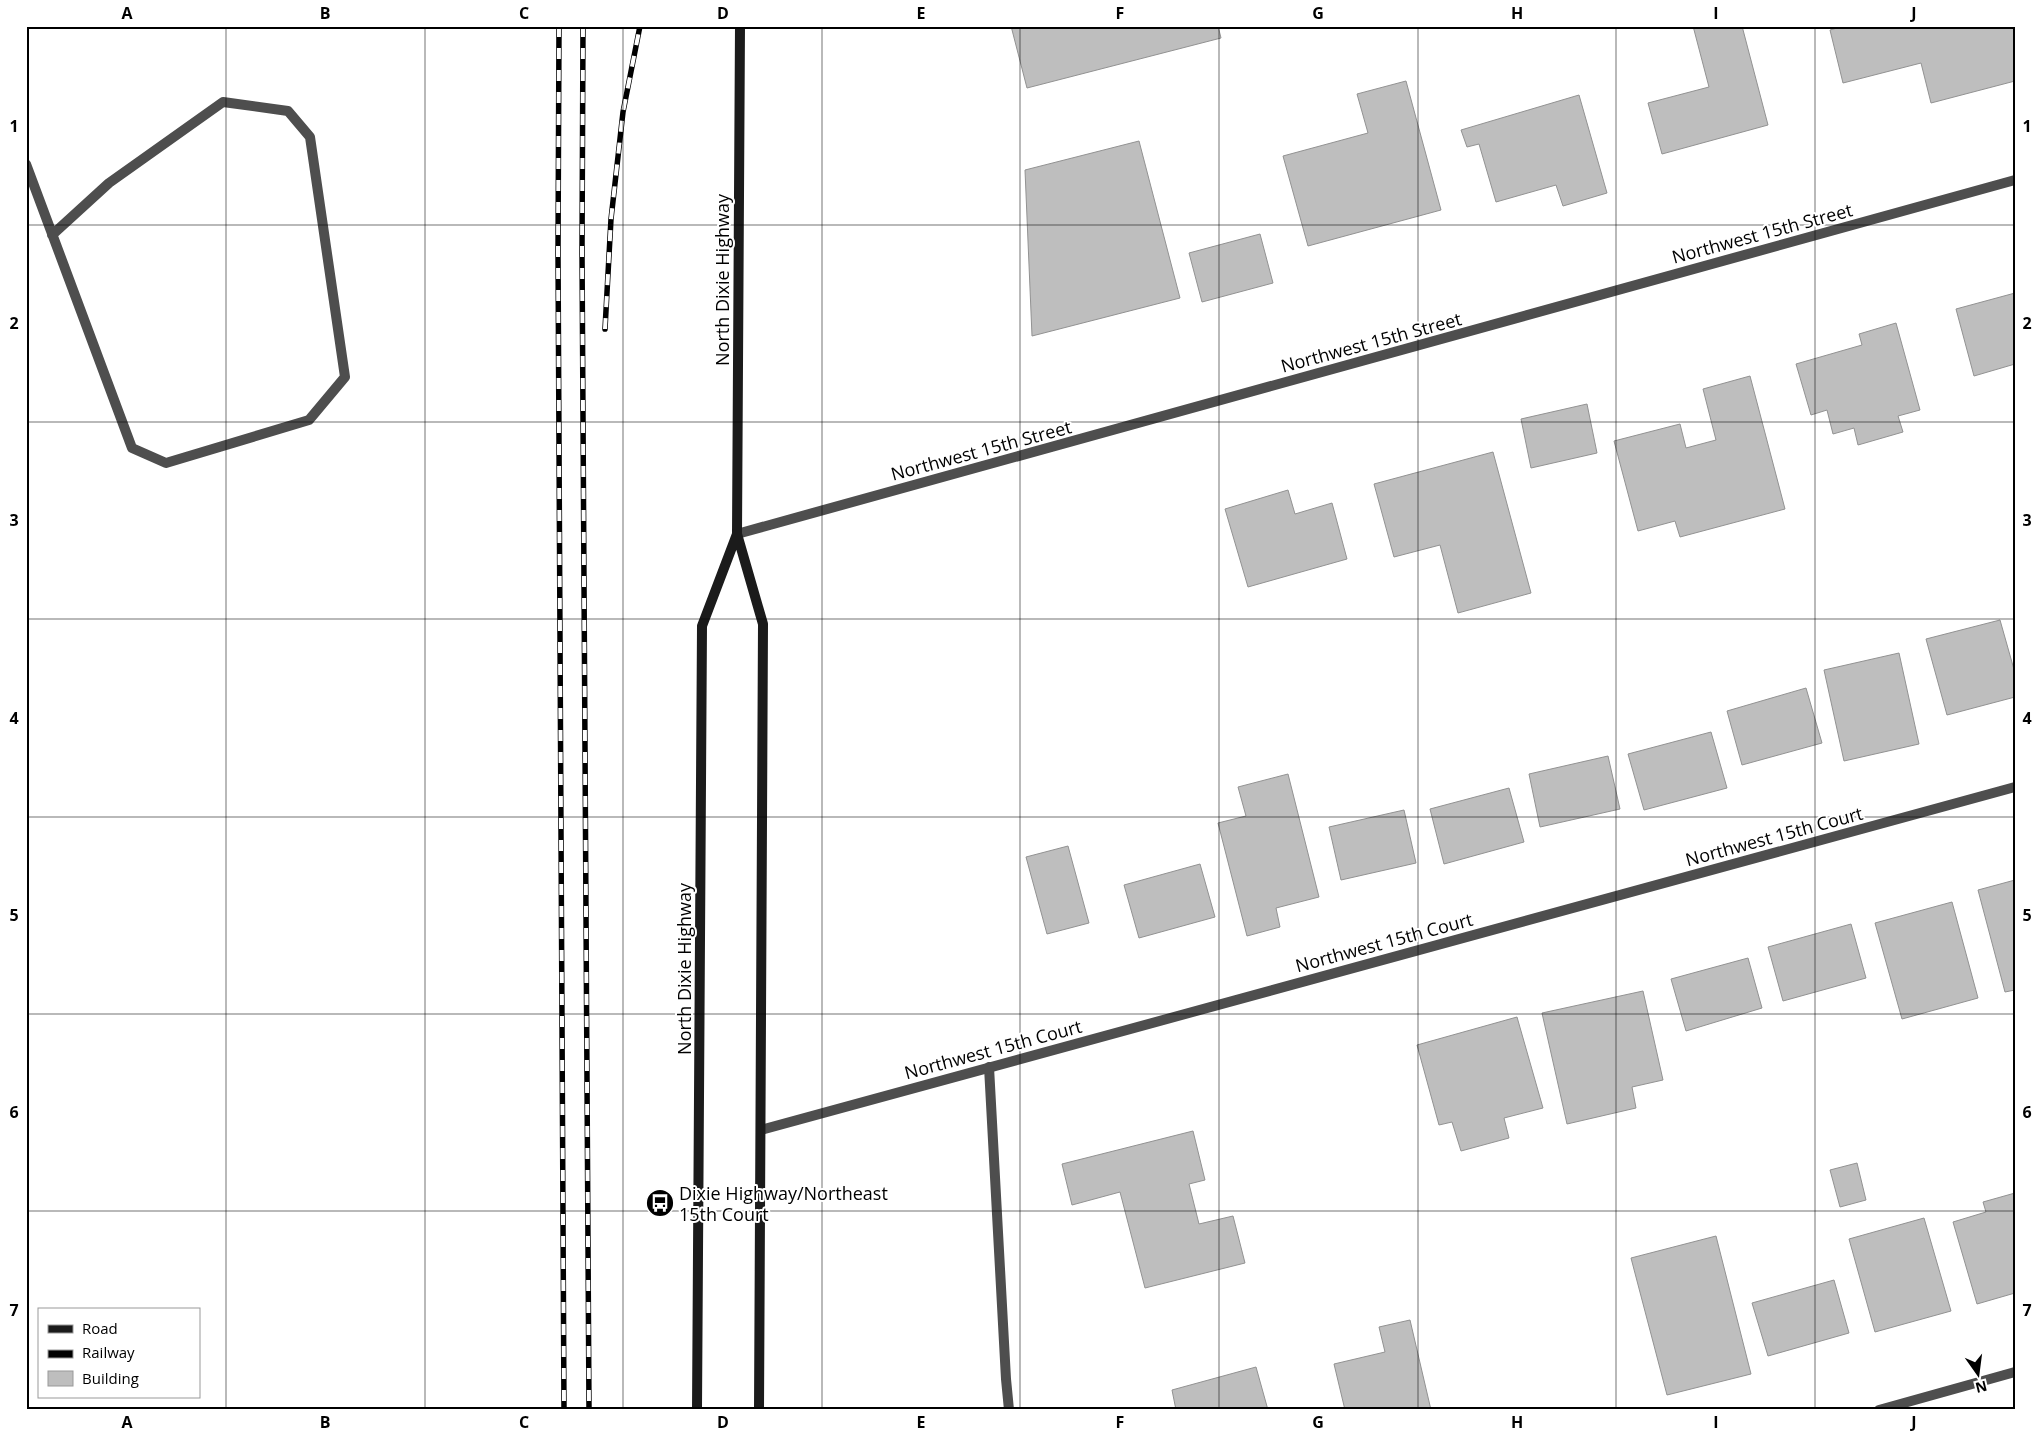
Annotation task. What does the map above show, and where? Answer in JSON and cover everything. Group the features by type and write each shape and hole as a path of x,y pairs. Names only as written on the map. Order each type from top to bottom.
{"main road":[{"name":"North Dixie Highway","path":"740,26 737,534 763,624 759,1410"},
{"name":"North Dixie Highway","path":"697,1410 702,626 737,534"}],"street":[{"path":"26,164 52,235 132,448 166,463 309,420 345,376 310,137 288,111 223,102 108,183 52,235"},
{"name":"Northwest 15th Street","path":"737,534 2015,180"},
{"name":"Northwest 15th Court","path":"761,1130 2015,787"},
{"path":"989,1067 1005,1369 1009,1410"},
{"path":"1879,1410 2015,1372"}],"building":[{"path":"1011,26 1218,26 1221,38 1027,88"},
{"path":"1693,26 1742,26 1768,125 1662,154 1648,103 1709,87"},
{"path":"1844,26 2015,26 2015,81 1931,103 1921,63 1843,83 1830,30"},
{"path":"1406,81 1441,210 1308,246 1283,156 1368,133 1357,94"},
{"path":"1579,95 1607,193 1563,206 1556,185 1496,202 1479,144 1467,147 1461,130"},
{"path":"1139,141 1180,298 1032,336 1025,170"},
{"path":"1260,234 1273,283 1202,302 1189,253"},
{"path":"2015,293 2015,364 1974,376 1956,309"},
{"path":"1896,323 1920,410 1898,416 1903,432 1858,445 1854,428 1833,434 1827,410 1811,415 1796,364 1862,345 1859,334"},
{"path":"1750,376 1785,509 1680,537 1675,521 1638,531 1614,441 1680,424 1686,448 1716,440 1703,389"},
{"path":"1587,404 1597,453 1531,468 1521,419"},
{"path":"1493,452 1531,593 1458,613 1440,545 1394,557 1374,484"},
{"path":"1288,490 1295,514 1332,503 1347,559 1248,587 1225,509"},
{"path":"2000,620 2015,673 2015,697 1947,715 1926,639"},
{"path":"1899,653 1919,744 1844,761 1824,670"},
{"path":"1806,688 1822,743 1742,765 1727,711"},
{"path":"1711,732 1727,788 1644,810 1628,754"},
{"path":"1608,756 1620,809 1540,827 1529,774"},
{"path":"1288,774 1319,897 1276,908 1280,927 1247,936 1218,823 1246,816 1238,787"},
{"path":"1509,788 1524,842 1444,864 1430,809"},
{"path":"1404,810 1416,863 1341,880 1329,827"},
{"path":"1068,846 1089,923 1047,934 1026,857"},
{"path":"1200,864 1215,917 1139,938 1124,885"},
{"path":"2015,880 2015,990 2005,992 1978,890"},
{"path":"1952,902 1978,998 1902,1019 1875,923"},
{"path":"1851,924 1866,978 1783,1001 1768,947"},
{"path":"1748,958 1762,1008 1686,1031 1671,979"},
{"path":"1643,991 1663,1080 1632,1087 1636,1108 1567,1124 1542,1013"},
{"path":"1517,1017 1543,1108 1504,1118 1509,1138 1461,1151 1452,1122 1439,1125 1417,1045"},
{"path":"1193,1131 1205,1180 1189,1184 1199,1224 1233,1216 1245,1263 1145,1288 1120,1192 1072,1205 1062,1164"},
{"path":"1857,1163 1866,1200 1840,1207 1830,1170"},
{"path":"2015,1193 2015,1293 1977,1304 1953,1222 1986,1212 1983,1202"},
{"path":"1924,1218 1951,1311 1875,1332 1849,1239"},
{"path":"1716,1236 1751,1374 1667,1395 1631,1258"},
{"path":"1834,1280 1849,1333 1768,1356 1752,1303"},
{"path":"1410,1320 1431,1410 1345,1410 1334,1364 1385,1352 1379,1327"},
{"path":"1256,1367 1268,1410 1176,1410 1172,1390"}],"railway":[{"path":"559,26 558,252 564,1410"},
{"path":"583,26 582,251 589,1410"},
{"path":"605,329 611,219 623,112 640,26"}],"place":[{"name":"Dixie Highway/Northeast 15th Court","path":"660,1203"}]}
